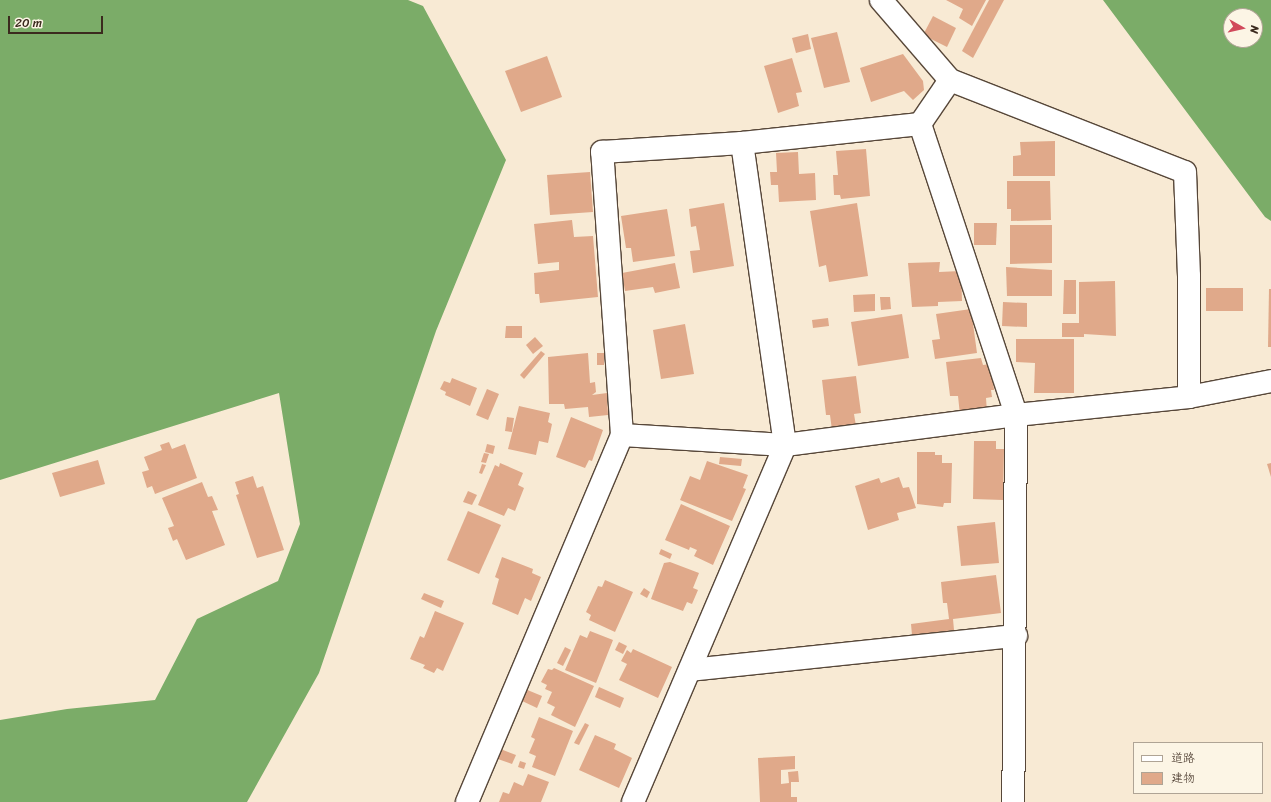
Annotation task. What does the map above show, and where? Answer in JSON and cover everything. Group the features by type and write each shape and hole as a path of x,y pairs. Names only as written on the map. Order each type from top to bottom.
{"street":[{"path":"881,0 950,80 1185,172 1189,276 1189,397"},
{"path":"467,802 622,435 602,152 742,143 920,124 950,80"},
{"path":"920,124 1016,415 1016,636 1013,802"},
{"path":"633,802 690,670 784,444 742,143"},
{"path":"622,435 784,444 1016,415 1189,397 1271,381"},
{"path":"690,670 1016,636"}],"green space":[{"path":"0,0 408,0 423,6 506,160 436,331 319,673 247,802 0,802 0,720 67,709 155,700 197,619 278,581 300,524 279,393 0,480"},
{"path":"1103,0 1271,0 1271,221 1265,217"}],"building":[{"path":"946,0 986,0 972,26 959,18 963,9"},
{"path":"989,0 1004,0 973,58 962,51"},
{"path":"933,16 956,28 947,47 923,35"},
{"path":"837,32 850,82 824,88 811,38"},
{"path":"808,34 811,49 796,53 792,38"},
{"path":"903,54 923,81 924,90 913,100 904,91 871,102 860,68"},
{"path":"547,56 562,97 521,112 505,71"},
{"path":"792,58 802,92 796,93 799,106 778,113 764,66"},
{"path":"1055,141 1055,176 1013,176 1013,156 1021,155 1020,142"},
{"path":"866,149 870,196 841,199 840,195 834,195 833,175 838,175 836,151"},
{"path":"798,152 799,174 815,173 816,200 779,202 778,185 771,185 770,172 777,172 776,153"},
{"path":"590,172 593,212 550,215 547,175"},
{"path":"1007,181 1050,181 1051,220 1011,221 1011,209 1007,209"},
{"path":"724,203 734,266 693,273 690,251 700,250 696,226 691,227 689,209"},
{"path":"857,203 868,276 829,282 826,265 819,267 810,211"},
{"path":"667,209 675,256 633,262 631,248 626,248 621,216"},
{"path":"572,220 574,237 593,236 598,297 540,303 539,294 535,294 534,273 559,270 559,262 538,264 534,224"},
{"path":"974,223 997,223 996,245 974,245"},
{"path":"1010,225 1052,225 1052,263 1010,264"},
{"path":"940,262 939,272 961,271 962,301 938,302 938,306 912,307 908,263"},
{"path":"675,263 680,288 655,293 653,287 625,291 622,273"},
{"path":"1006,267 1052,270 1052,296 1007,296"},
{"path":"1064,280 1076,280 1076,314 1063,314"},
{"path":"1115,281 1116,336 1084,334 1084,337 1062,337 1062,323 1079,323 1079,282"},
{"path":"1206,288 1243,288 1243,311 1206,311"},
{"path":"1269,289 1271,289 1271,347 1268,347"},
{"path":"875,294 875,311 854,312 853,295"},
{"path":"880,297 890,297 891,309 881,310"},
{"path":"1003,302 1027,303 1027,327 1002,326"},
{"path":"971,309 977,353 935,359 932,340 940,339 936,314"},
{"path":"902,314 909,358 858,366 851,322"},
{"path":"828,318 829,326 813,328 812,320"},
{"path":"685,324 694,374 661,379 653,330"},
{"path":"506,326 522,326 522,338 505,338"},
{"path":"535,337 543,346 533,354 526,345"},
{"path":"1016,339 1074,339 1074,393 1034,393 1035,363 1016,362"},
{"path":"541,351 545,354 524,379 520,375"},
{"path":"588,353 590,383 595,382 596,392 592,395 607,393 608,415 589,417 588,407 565,409 564,404 549,404 548,357"},
{"path":"597,353 604,353 604,365 597,365"},
{"path":"981,358 983,365 991,364 994,390 991,390 992,397 986,398 987,412 960,415 958,396 950,396 946,362"},
{"path":"856,376 861,413 854,414 856,426 832,430 830,415 826,415 822,380"},
{"path":"452,378 477,388 470,406 445,395 446,392 440,389 444,381 450,383"},
{"path":"487,389 499,394 488,420 476,415"},
{"path":"519,406 550,413 548,422 552,424 548,443 539,441 536,455 508,449"},
{"path":"507,417 514,418 512,432 505,431"},
{"path":"571,417 603,430 592,461 589,460 585,468 556,457"},
{"path":"974,441 996,441 996,449 1004,449 1003,500 973,499"},
{"path":"169,442 172,449 185,444 197,478 155,494 152,486 147,488 142,472 149,470 144,457 162,450 160,445"},
{"path":"487,444 495,446 493,454 485,452"},
{"path":"917,452 935,452 935,455 942,455 942,463 952,463 951,503 944,503 943,507 917,504"},
{"path":"484,453 489,454 486,463 481,462"},
{"path":"720,457 742,459 741,466 719,464"},
{"path":"98,460 105,484 60,497 52,473"},
{"path":"707,461 748,475 743,488 746,489 732,521 680,500 690,476 700,480"},
{"path":"500,463 523,473 518,485 524,488 515,511 508,508 504,516 478,505 495,465 499,467"},
{"path":"1271,463 1271,477 1267,464"},
{"path":"482,464 486,465 482,474 479,473"},
{"path":"253,476 257,488 263,486 284,550 257,558 236,495 239,494 235,482"},
{"path":"899,477 903,488 909,487 916,508 897,513 899,520 868,530 855,486 879,478 881,483"},
{"path":"202,482 208,497 212,496 218,510 212,511 225,545 186,560 177,539 173,541 168,528 174,526 162,498"},
{"path":"468,491 477,495 472,505 463,502"},
{"path":"681,504 730,526 713,565 694,556 697,550 690,547 689,550 665,540"},
{"path":"468,511 501,525 479,574 447,560"},
{"path":"995,522 999,563 961,566 957,526"},
{"path":"661,549 672,554 670,559 659,554"},
{"path":"502,557 533,569 532,573 541,577 531,601 525,598 518,615 492,604 499,579 495,577"},
{"path":"670,562 699,573 693,588 698,590 692,604 687,602 683,611 651,599 664,563"},
{"path":"996,575 1001,613 953,619 954,630 912,635 911,624 949,619 947,603 943,603 941,582"},
{"path":"605,580 633,592 615,632 589,620 591,615 586,612 598,586 602,587"},
{"path":"644,588 650,592 647,598 640,594"},
{"path":"424,593 444,601 441,608 421,599"},
{"path":"435,611 464,623 443,671 437,668 434,673 423,668 425,665 410,659 420,636 424,638"},
{"path":"590,631 613,640 596,683 565,670 580,635 587,638"},
{"path":"619,642 627,646 623,654 615,650"},
{"path":"565,647 571,650 563,666 557,663"},
{"path":"633,649 672,667 658,698 619,680 627,664 621,661 627,650 631,653"},
{"path":"554,668 594,686 575,727 551,715 555,707 547,703 552,692 545,689 547,685 541,682 548,669 552,670"},
{"path":"599,687 624,698 620,708 595,697"},
{"path":"525,689 542,696 537,708 520,700"},
{"path":"539,717 573,731 555,776 532,767 536,756 529,753 535,739 531,737"},
{"path":"585,723 589,725 579,745 574,743"},
{"path":"595,735 616,744 614,749 632,758 619,788 579,770"},
{"path":"498,748 516,755 512,764 495,758"},
{"path":"795,756 795,769 781,770 781,784 789,783 788,772 798,771 799,782 791,782 791,797 797,797 797,802 760,802 758,758"},
{"path":"520,761 526,763 524,769 518,767"},
{"path":"528,774 549,782 541,802 499,802 503,792 509,794 514,782 523,786"}]}
